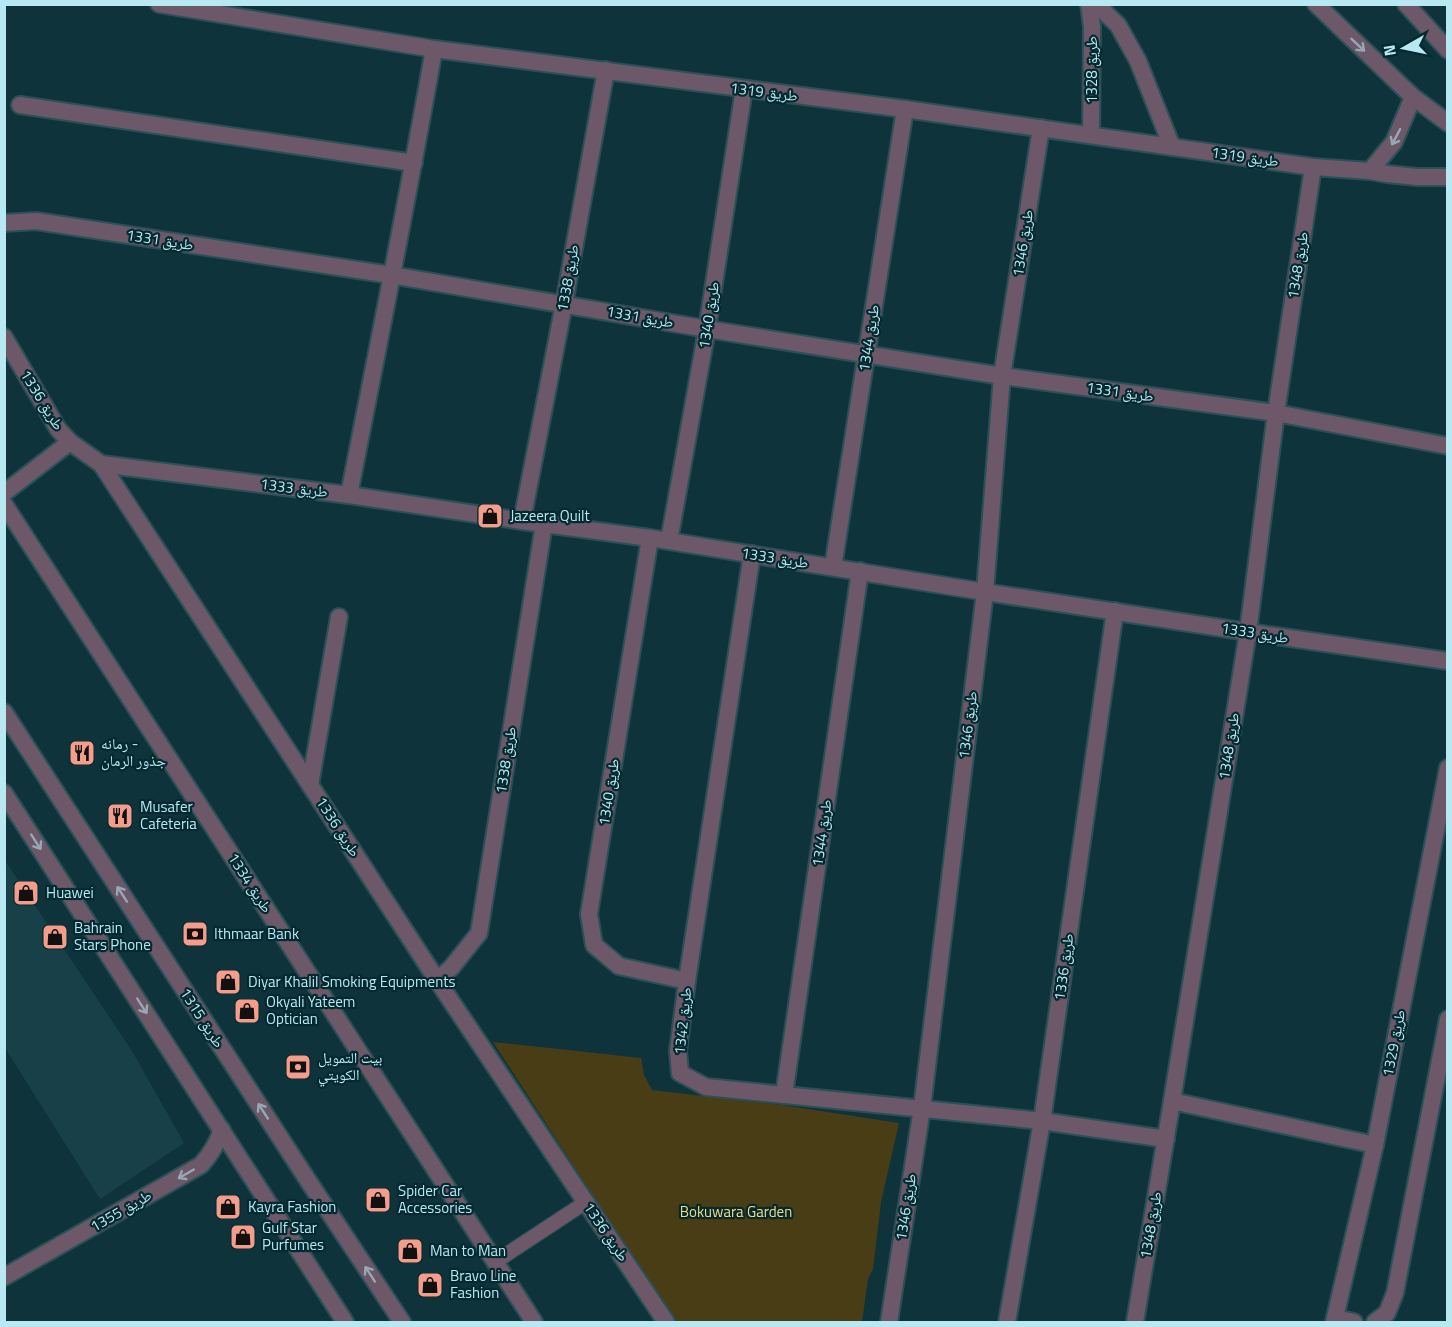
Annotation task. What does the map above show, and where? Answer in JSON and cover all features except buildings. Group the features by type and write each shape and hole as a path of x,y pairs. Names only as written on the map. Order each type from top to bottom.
{"street":[{"name":"طريق 1319","path":"159,4 434,49 905,109 1313,167 1417,177 1448,177"},
{"name":"طريق 1328","path":"1089,4 1092,27 1091,135"},
{"path":"1096,4 1118,25 1138,61 1172,147"},
{"path":"1316,4 1413,97 1448,123"},
{"path":"1406,4 1448,50"},
{"path":"349,495 434,49"},
{"name":"طريق 1338","path":"522,521 606,70"},
{"name":"طريق 1340","path":"669,541 707,329 744,89"},
{"path":"1370,171 1394,142 1413,97"},
{"path":"20,105 414,163"},
{"name":"طريق 1344","path":"833,567 905,109"},
{"name":"طريق 1346","path":"889,1323 922,1108 985,592 1002,376 1041,128"},
{"name":"طريق 1348","path":"1135,1323 1248,632 1276,413 1313,167"},
{"name":"طريق 1331","path":"4,223 36,221 391,275 1002,376 1276,413 1448,446"},
{"name":"طريق 1336","path":"4,337 58,429 70,442 101,464 437,980 666,1323"},
{"path":"4,493 70,442"},
{"name":"طريق 1333","path":"101,464 349,495 650,538 985,592 1448,661"},
{"name":"طريق 1334","path":"4,504 534,1323"},
{"name":"طريق 1338","path":"437,980 451,968 478,933 544,524"},
{"name":"طريق 1340","path":"650,538 589,914 594,945 619,966 687,981"},
{"name":"طريق 1342","path":"752,554 687,981 678,1051 680,1073 706,1087 922,1108 1166,1139"},
{"name":"طريق 1344","path":"784,1095 860,571"},
{"name":"طريق 1336","path":"1007,1323 1042,1122 1115,611"},
{"path":"310,785 339,617"},
{"name":"طريق 1315","path":"4,712 402,1323"},
{"name":"طريق 1329","path":"1354,1323 1334,1320 1375,1145 1448,768"},
{"path":"4,792 345,1323"},
{"path":"1375,1323 1387,1313 1395,1293 1448,1019"},
{"path":"1172,1101 1375,1145"},
{"name":"طريق 1355","path":"4,1277 201,1165 210,1155 222,1130"}],"lane":[{"path":"495,1262 586,1202"}],"shaded area":[{"path":"4,859 132,1051 184,1143 100,1199 5,1048"}],"green space":[{"name":"Bokuwara Garden","path":"493,1042 641,1058 644,1075 652,1090 782,1105 899,1123 881,1202 873,1269 868,1279 862,1322 675,1322"}],"place":[{"name":"Jazeera Quilt","path":"490,516"},
{"name":"رمانه - جذور الرمان","path":"82,753"},
{"name":"Musafer Cafeteria","path":"120,816"},
{"name":"Huawei","path":"26,893"},
{"name":"Ithmaar Bank","path":"195,934"},
{"name":"Bahrain Stars Phone","path":"55,937"},
{"name":"Diyar Khalil Smoking Equipments","path":"228,982"},
{"name":"Okyali Yateem Optician","path":"247,1011"},
{"name":"بيت التمويل الكويتي","path":"298,1067"},
{"name":"Spider Car Accessories","path":"378,1200"},
{"name":"Kayra Fashion","path":"228,1207"},
{"name":"Gulf Star Purfumes","path":"243,1237"},
{"name":"Man to Man","path":"410,1251"},
{"name":"Bravo Line Fashion","path":"430,1285"}]}
